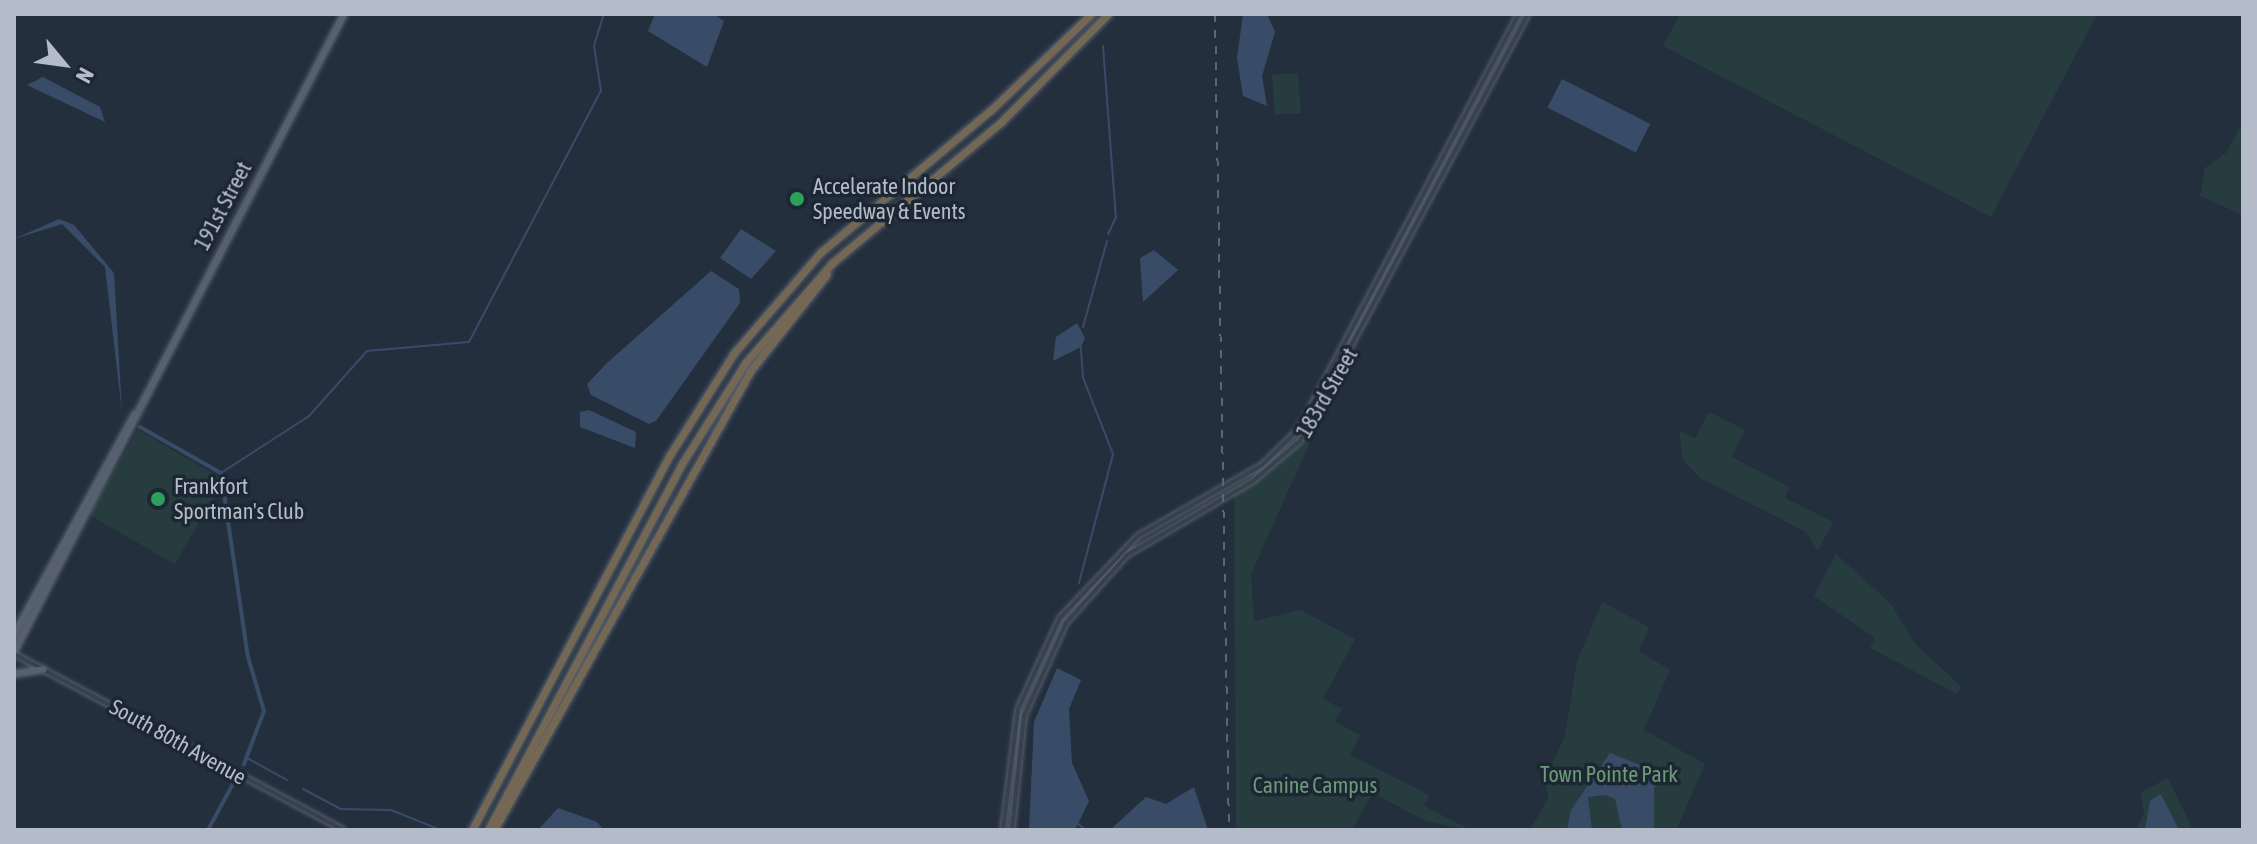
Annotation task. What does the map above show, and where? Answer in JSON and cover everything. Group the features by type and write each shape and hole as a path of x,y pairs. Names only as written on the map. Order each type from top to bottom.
{"highway":[{"path":"472,830 670,455 734,353 821,252 991,110 1091,14"},
{"path":"491,830 714,409 794,301 854,243 1001,122 1108,14"},
{"path":"491,830 751,370 854,243"}],"main road":[{"name":"191st Street","path":"14,653 344,14"},
{"name":"191st Street","path":"14,635 135,414"},
{"path":"14,674 44,669"}],"street":[{"name":"183rd Street","path":"1003,830 1018,709 1060,618 1138,536 1262,465 1299,429 1519,14"},
{"name":"183rd Street","path":"1012,830 1019,733 1057,636 1127,555 1253,481 1300,441 1528,14"},
{"name":"South 80th Avenue","path":"14,653 343,830"}],"green space":[{"path":"1680,14 2097,14 1991,217 1663,46"},
{"path":"1298,73 1301,113 1275,115 1272,75"},
{"path":"2243,122 2243,215 2200,196 2205,168 2226,153"},
{"name":"Canine Campus","path":"1339,378 1251,574 1254,621 1300,610 1355,639 1323,699 1342,709 1335,722 1360,735 1350,755 1429,795 1424,806 1471,830 1426,821 1373,793 1352,830 1236,830 1234,494 1299,445"},
{"path":"1709,412 1745,430 1732,457 1789,487 1785,498 1833,522 1818,551 1806,532 1700,478 1683,460 1679,431 1695,438"},
{"name":"Frankfort Sportman's Club","path":"138,430 224,480 175,564 89,515"},
{"path":"1836,554 1891,604 1915,644 1961,686 1957,694 1870,648 1875,638 1814,596"},
{"name":"Town Pointe Park","path":"1602,602 1649,627 1639,651 1670,670 1644,730 1705,764 1676,830 1530,830 1549,797 1544,781 1565,736 1577,661"},
{"path":"2168,778 2193,830 2135,830 2144,814 2141,792"}],"water":[{"path":"655,14 714,14 724,21 707,67 648,31"},
{"path":"1243,14 1267,14 1275,32 1262,76 1267,106 1243,96 1237,58"},
{"path":"43,77 100,107 105,122 27,85"},
{"path":"1562,79 1650,124 1636,152 1547,108"},
{"path":"59,219 74,225 114,273 122,412 105,267 62,224 14,239"},
{"path":"741,229 776,251 751,279 720,258"},
{"path":"1154,250 1178,270 1143,302 1140,258"},
{"path":"711,271 739,289 740,303 656,421 649,424 591,395 587,384 607,363"},
{"path":"1077,323 1085,338 1081,347 1053,361 1056,337"},
{"path":"589,410 636,432 635,448 580,427 580,412"},
{"path":"1057,668 1081,680 1069,709 1072,763 1089,801 1075,830 1029,830 1034,722"},
{"path":"1610,753 1665,775 1654,788 1654,830 1622,830 1615,799 1606,795 1588,797 1592,830 1567,830 1571,810"},
{"path":"1194,787 1208,830 1110,830 1146,797 1166,804"},
{"path":"2160,794 2179,830 2145,830 2150,801"},
{"path":"558,808 597,822 604,830 538,830"}],"waterway":[{"path":"221,473 309,416 367,351 469,342 601,91 594,46 604,14"},
{"path":"1103,46 1116,217 1108,234"},
{"path":"1083,327 1107,241"},
{"path":"1079,583 1113,454 1083,378 1081,347"},
{"path":"140,427 221,473 248,657 264,711 244,764"},
{"path":"247,758 287,780"},
{"path":"208,830 234,782"},
{"path":"303,789 341,809 391,810 441,830"},
{"path":"1074,821 1086,830"}],"railway":[{"path":"1215,14 1229,830"}],"place":[{"name":"Accelerate Indoor Speedway & Events","path":"797,199"},
{"name":"Frankfort Sportman's Club","path":"158,499"}]}
